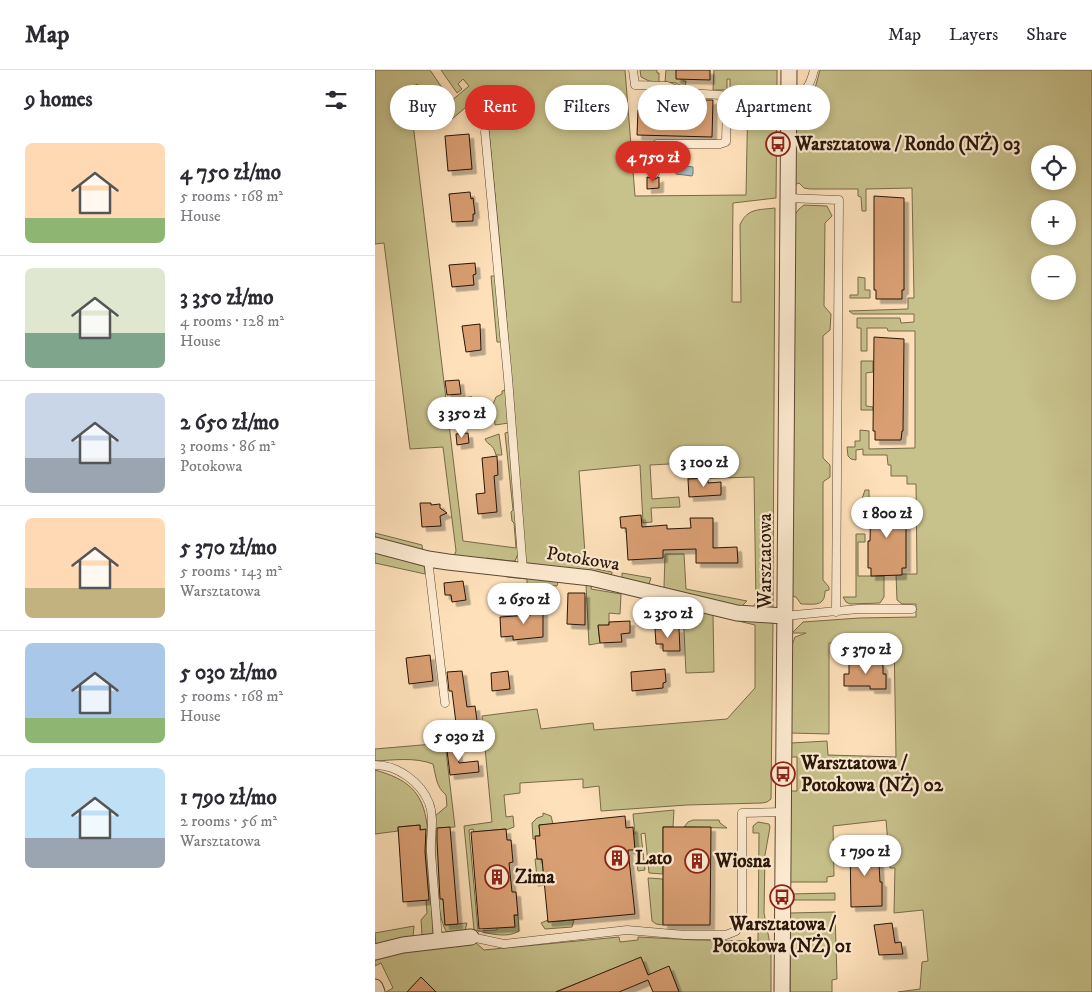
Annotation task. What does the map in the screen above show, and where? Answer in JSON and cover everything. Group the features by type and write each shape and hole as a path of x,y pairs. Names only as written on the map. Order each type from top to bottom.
{"street":[{"name":"Warsztatowa","path":"788,85 789,70"},
{"name":"Warsztatowa","path":"782,992 788,130"},
{"name":"Potokowa","path":"375,545 428,559 591,578 737,613 784,616"},
{"path":"375,952 403,945 471,937"},
{"path":"375,987 377,992"}],"lane":[{"path":"633,70 635,85 667,86 685,93 721,94 727,102 726,142 720,144 657,144 655,173"},
{"path":"809,85 813,70"},
{"path":"485,132 508,378 523,571"},
{"path":"787,198 839,200 836,612"},
{"path":"428,559 445,703"},
{"path":"784,616 881,608 912,609"},
{"path":"375,766 392,768 402,773 418,785 429,803 438,940"},
{"path":"471,937 504,944 627,930 685,935 731,934 739,927 742,919 742,813 783,812"}],"shaded area":[{"path":"375,70 430,70 440,85 390,85 390,130 414,130 463,541 516,548 511,512 513,510 505,433 509,432 518,554 515,561 486,558 486,563 454,556 456,551 443,447 410,449 384,243 375,244"},
{"path":"441,70 625,70 626,85 545,85 545,130 628,130 628,108 635,196 746,195 747,130 777,130 776,198 733,203 732,302 741,302 740,225 746,215 754,211 775,208 773,607 770,609 752,609 756,602 754,477 688,479 688,463 650,465 652,499 679,497 680,507 651,508 652,522 643,523 640,465 579,471 586,567 612,572 611,579 526,566 504,288 489,131 535,130 535,85 468,85 463,79 458,84 462,89 457,93 455,85 451,85"},
{"path":"640,70 657,70 659,82 649,81 641,77"},
{"path":"666,70 684,70 683,81 686,81 685,85 665,82"},
{"path":"714,70 777,70 777,85 730,85 730,79 727,79 727,85 717,85 717,90 713,90"},
{"path":"820,70 1092,70 1092,992 898,992 920,989 922,962 928,961 923,910 894,913 895,868 890,868 886,820 833,826 834,876 827,877 827,882 790,882 791,791 797,791 797,757 791,757 791,743 827,741 828,755 896,757 894,637 829,643 829,734 791,733 791,648 795,637 806,633 792,633 803,622 859,618 916,617 916,604 902,604 897,600 896,574 917,574 916,484 907,484 907,476 891,476 891,465 888,465 887,455 863,455 863,449 856,450 856,460 851,459 848,456 847,447 855,447 855,441 860,441 860,430 869,431 869,449 915,448 915,331 888,331 887,328 867,328 867,351 861,351 861,328 857,328 857,318 900,318 901,323 914,322 914,314 853,314 849,311 908,309 908,298 914,298 912,188 866,189 866,211 862,211 861,197 858,196 858,189 810,189 804,188 799,183 794,185 795,130 830,130 830,85 816,85"},
{"path":"465,89 465,108 455,116 455,98"},
{"path":"675,166 693,167 692,176 676,174"},
{"path":"804,205 827,206 832,216 825,223 824,306 831,314 830,330 823,336 823,458 830,465 830,477 823,482 823,580 829,587 829,590 825,591 823,600 818,604 801,604 796,597 792,596 794,216"},
{"path":"491,276 495,276 501,342 497,342"},
{"path":"858,277 865,278 865,290 870,290 870,298 850,298 850,295 858,295"},
{"path":"861,361 873,361 873,372 866,373 866,406 873,407 873,410 861,410"},
{"path":"506,390 509,423 495,425 493,404 496,397"},
{"path":"499,434 502,455 496,455 485,439"},
{"path":"865,490 869,490 869,525 861,525 860,505"},
{"path":"375,533 422,545 423,553 375,539"},
{"path":"856,534 865,534 865,542 858,542 858,576 884,576 884,597 880,603 850,604 843,597 856,597"},
{"path":"375,552 424,563 425,574 375,563"},
{"path":"665,554 684,554 686,589 747,601 740,608 664,588"},
{"path":"622,573 651,578 649,584 622,578"},
{"path":"507,575 561,580 561,582 558,582 557,586 527,584 527,579 507,577"},
{"path":"592,583 591,589 621,594 620,614 609,613 609,625 598,626 600,643 589,645 586,584"},
{"path":"666,603 698,611 773,623 771,799 762,803 687,805 601,811 599,786 583,788 583,779 520,783 520,793 504,795 506,817 513,816 514,827 506,830 474,832 473,829 469,830 478,931 474,930 464,826 492,822 482,716 537,709 541,729 593,723 594,730 727,719 755,688 755,625 713,615 714,672 686,673 684,630 677,621 663,614"},
{"path":"445,743 455,827 438,828 445,925 467,923 465,931 447,932 440,910 436,876 435,816 447,806 446,795 438,785 433,764 412,760 375,761 375,749"},
{"path":"375,770 404,782 422,803 427,825 433,936 422,935 421,920 427,913 420,825 398,827 398,831 375,834"},
{"path":"674,810 673,827 663,827 663,874 649,873 645,833 641,834 645,870 638,871 633,834 635,834 633,814"},
{"path":"543,813 551,816 553,824 539,825 540,836 536,836 536,839 533,839 532,823 537,818 543,816"},
{"path":"693,820 719,820 727,828 684,827"},
{"path":"758,822 769,824 770,827 765,855 764,913 771,949 771,992 679,992 669,967 648,975 641,958 555,992 436,992 421,977 407,992 386,992 393,988 381,963 375,966 375,958 379,956 475,942 484,950 619,937 620,942 638,940 638,937 758,941 759,833 753,833 753,826"},
{"path":"535,859 542,859 545,885 538,886"},
{"path":"648,878 663,879 663,925 652,921"},
{"path":"835,893 835,900 790,900 790,894"},
{"path":"835,912 837,979 832,980 832,992 790,992 790,913"},
{"path":"514,915 518,915 519,931 514,933 497,935 478,931 496,930"},
{"path":"548,920 548,922 574,920 572,927 545,929 541,923"},
{"path":"414,926 413,937 376,946 375,933"}],"building":[{"path":"676,70 710,70 710,80 676,79"},
{"path":"707,100 713,100 712,137 637,135 638,110 638,130 707,130"},
{"path":"469,134 472,169 448,171 445,136"},
{"path":"647,177 655,179 659,177 659,188 647,189"},
{"path":"470,192 471,199 473,198 475,214 473,214 473,221 452,222 449,194"},
{"path":"874,196 904,198 904,290 902,290 902,299 876,299 876,290 874,290"},
{"path":"475,263 474,285 452,287 449,265"},
{"path":"480,324 481,350 466,352 462,326"},
{"path":"874,337 904,339 903,431 901,440 875,440 875,431 873,431"},
{"path":"459,380 461,394 447,395 445,381"},
{"path":"472,397 473,406 485,405 486,418 464,420 461,398"},
{"path":"468,433 469,443 457,445 456,434"},
{"path":"497,456 498,475 494,476 497,512 478,514 476,494 485,493 482,458"},
{"path":"708,478 708,483 721,482 721,495 689,497 688,479"},
{"path":"871,500 886,500 886,503 903,504 903,513 906,513 906,568 902,568 902,575 871,576 871,568 868,568 868,541 870,541"},
{"path":"420,503 440,504 440,508 447,513 440,516 441,526 422,527"},
{"path":"641,515 642,527 667,525 667,529 691,528 690,518 713,518 713,548 737,547 738,563 696,563 696,549 663,550 663,558 628,560 626,528 621,528 620,517"},
{"path":"463,581 466,600 452,602 451,595 445,595 444,583"},
{"path":"568,593 585,593 585,625 567,624"},
{"path":"543,606 543,637 513,640 513,636 501,637 500,617 531,615 531,607"},
{"path":"630,621 630,633 621,634 622,642 600,643 598,625 609,625 609,622"},
{"path":"679,628 680,651 663,651 663,644 656,644 655,629"},
{"path":"430,655 433,681 409,684 406,658"},
{"path":"864,660 878,660 883,666 883,674 886,674 886,689 870,689 870,686 844,686 844,674 849,674 849,662 864,662"},
{"path":"665,669 666,682 663,683 663,688 632,691 631,672"},
{"path":"462,671 467,707 475,706 478,728 457,731 452,691 449,691 447,672"},
{"path":"508,671 510,689 492,691 491,673"},
{"path":"456,741 459,763 478,761 479,772 450,775 446,742"},
{"path":"625,816 626,828 633,827 635,850 628,850 635,914 548,922 542,859 537,859 535,836 540,836 539,825"},
{"path":"420,825 420,830 426,829 425,852 429,900 403,902 398,827"},
{"path":"450,827 458,924 445,925 443,899 440,899 437,828"},
{"path":"663,827 711,827 710,925 663,925"},
{"name":"Zima","path":"506,829 507,840 511,840 513,862 509,863 512,892 516,892 518,915 514,915 515,927 479,929 471,832"},
{"path":"878,846 880,882 882,882 882,906 851,907 850,847"},
{"path":"892,923 895,943 901,942 903,954 879,955 874,925"},
{"path":"641,957 648,975 669,966 679,992 653,992 648,980 619,992 556,992"},
{"path":"421,977 436,992 407,992"}],"place":[{"name":"Warsztatowa / Rondo (NŻ) 03","path":"778,144"},
{"name":"Warsztatowa / Potokowa (NŻ) 02","path":"783,774"},
{"name":"Lato","path":"617,858"},
{"name":"Wiosna","path":"697,861"},
{"name":"Zima","path":"497,877"},
{"name":"Warsztatowa / Potokowa (NŻ) 01","path":"782,897"}]}
